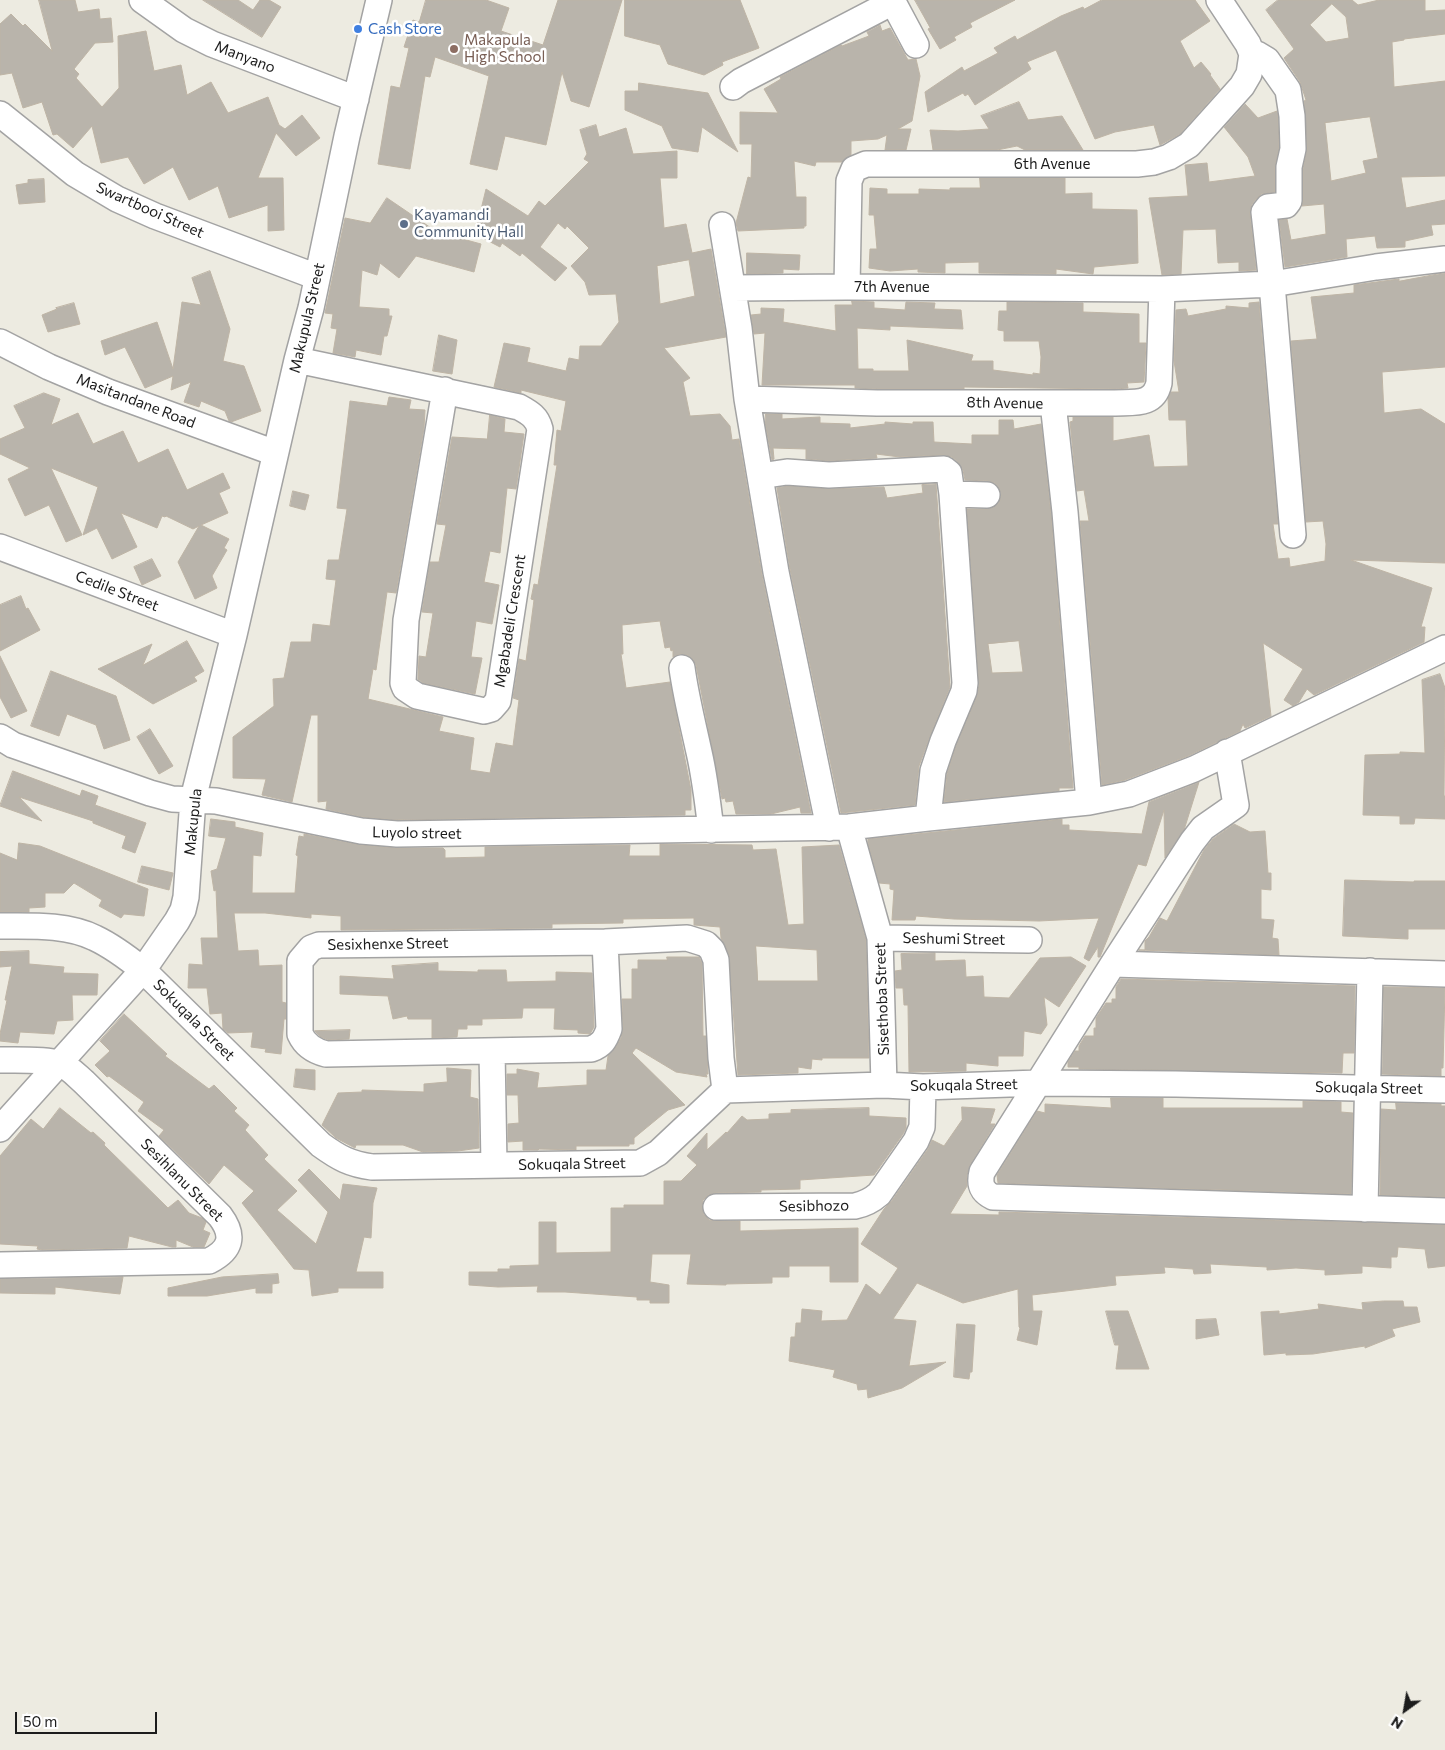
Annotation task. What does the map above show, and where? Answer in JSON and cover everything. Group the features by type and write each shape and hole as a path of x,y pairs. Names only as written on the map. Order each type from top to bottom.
{"street":[{"name":"Manyano","path":"142,0 184,30 212,44 356,98"},
{"name":"Makupula Street","path":"234,635 275,452 311,308 379,0"},
{"path":"1219,0 1248,44 1252,54 1267,60 1285,84 1288,90 1292,116 1293,149 1289,167 1289,200 1286,205 1268,207 1264,212 1272,284 1293,535"},
{"path":"733,88 741,80 893,1 916,45"},
{"name":"6th Avenue","path":"848,287 849,181 854,169 866,164 1130,164 1154,162 1169,157 1189,145 1211,123 1242,86 1249,74 1252,54"},
{"name":"Swartbooi Street","path":"0,114 75,174 118,199 155,216 317,277"},
{"path":"722,225 733,288 747,399"},
{"name":"7th Avenue","path":"733,288 1162,289 1272,284 1376,267 1445,259"},
{"name":"8th Avenue","path":"747,399 877,403 1124,403 1151,399 1155,395 1159,383 1162,289"},
{"name":"Masitandane Road","path":"0,342 49,367 108,392 275,452"},
{"name":"Mgabadeli Crescent","path":"297,360 445,390 519,407 533,415 537,420 540,429 498,701 491,709 484,711 417,696 406,688 403,683 406,620 445,390"},
{"name":"Sisethoba Street","path":"747,399 799,685 839,828 880,938 884,1085"},
{"path":"1053,403 1065,512 1089,802"},
{"path":"760,476 787,472 829,475 944,469 949,473 965,683 964,691 942,742 933,771 928,818"},
{"path":"952,494 987,495"},
{"name":"Cedile Street","path":"0,547 234,635"},
{"name":"Makupula","path":"143,970 178,921 185,903 193,799 234,635"},
{"name":"Luyolo street","path":"0,737 13,745 172,799 216,801 361,832 397,834 839,828 1089,802 1129,794 1194,769 1445,648"},
{"path":"682,668 686,699 706,789 711,830"},
{"path":"1227,752 1236,806 1203,828 1192,842 982,1172 980,1179 982,1187 986,1193 993,1197 1445,1211"},
{"name":"Sokuqala Street","path":"0,926 48,927 75,931 94,937 118,951 143,970 321,1145 339,1158 356,1165 372,1167 640,1163 658,1153 725,1090 1038,1083 1445,1090"},
{"name":"Sesixhenxe Street","path":"605,942 609,1029 605,1040 591,1050 326,1054 318,1052 302,1040 300,1034 300,961 311,948 319,945 605,942 687,938 706,944 712,950 716,960 720,1058 725,1090"},
{"name":"Seshumi Street","path":"880,938 1028,940"},
{"path":"1113,964 1445,974"},
{"path":"0,1129 143,970"},
{"path":"1365,1209 1370,971"},
{"path":"492,1051 494,1165"},
{"path":"0,1060 26,1060 60,1064"},
{"name":"Sesihlanu Street","path":"0,1265 210,1262 220,1256 226,1248 229,1238 227,1226 220,1216 84,1082 60,1064"},
{"name":"Sesibhozo","path":"716,1207 855,1206 872,1200 879,1194 916,1141 922,1127 923,1087"}],"building":[{"path":"39,0 75,0 78,12 99,9 100,19 111,18 113,42 95,43 74,69 79,74 76,78 102,107 119,88 118,36 146,31 154,71 181,65 187,95 211,82 228,113 268,97 279,125 285,129 302,115 320,138 296,156 276,133 258,178 283,178 284,230 268,231 268,205 229,218 218,186 189,200 173,167 144,184 128,157 101,163 92,126 73,148 57,134 53,135 42,102 23,108 12,73 0,75 0,24 11,14 23,26 25,24 52,51"},
{"path":"203,0 238,0 253,10 260,0 269,0 281,7 262,37"},
{"path":"426,0 486,0 509,8 501,31 543,45 558,0 622,0 589,107 571,101 562,72 546,145 505,136 497,170 470,164 489,76 435,57 430,77 425,76 410,169 378,164 391,86 400,88 409,48 404,47 413,20 419,22"},
{"path":"625,0 740,0 759,48 722,62 723,65 704,75 668,64 660,45 625,36"},
{"path":"915,0 1015,0 970,23 972,27 954,37 956,40 940,49 928,29 930,28"},
{"path":"1102,0 1195,0 1210,21 1180,41 1194,68 1201,62 1220,89 1180,134 1160,145 1154,125 1115,132 1095,139 1056,50 1027,62 1031,69 975,105 968,94 965,96 963,93 928,112 925,92 962,67 964,71 998,53 994,48 1015,36 1017,40 1061,16 1083,7 1084,9"},
{"path":"1278,0 1352,0 1358,5 1379,0 1425,0 1425,11 1445,10 1445,34 1392,42 1394,87 1445,81 1445,176 1401,177 1406,208 1445,200 1445,224 1431,225 1433,235 1405,241 1405,247 1377,248 1375,236 1346,239 1347,257 1285,267 1279,220 1287,219 1291,240 1326,234 1324,204 1302,206 1303,169 1307,149 1304,101 1306,100 1300,82 1284,58 1294,49 1266,10","holes":["1332,4 1346,17 1349,38 1326,42 1310,25","1370,117 1378,158 1363,161 1366,173 1331,181 1325,123"]},
{"path":"880,25 882,31 890,28 908,60 916,59 920,76 912,121 898,129 911,129 906,150 885,150 887,135 878,139 851,141 851,155 842,162 816,162 815,166 794,161 796,197 806,197 806,226 804,228 738,231 736,223 748,177 751,178 752,144 740,144 740,112 778,113 764,89 781,79 780,77 841,45 869,36 867,32"},
{"path":"639,83 708,93 738,152 702,127 698,152 672,148 662,126 625,110 625,91 638,91"},
{"path":"1019,102 1028,120 1062,116 1083,150 1025,150 1017,146 997,150 933,150 930,130 989,129 981,116"},
{"path":"1245,104 1258,118 1277,111 1278,117 1279,148 1275,167 1275,192 1261,194 1252,204 1250,213 1256,270 1239,271 1239,262 1218,263 1216,229 1183,230 1181,274 1162,275 1149,198 1188,196 1185,165 1207,163 1209,182 1255,176 1248,157 1224,127"},
{"path":"596,125 599,137 626,128 633,154 677,151 677,178 660,178 664,228 686,224 692,253 711,249 726,337 664,348 690,378 683,382 690,416 720,414 730,426 732,440 739,439 762,575 811,813 801,813 800,807 771,814 736,814 733,801 726,802 725,798 722,799 696,665 688,655 680,654 673,657 673,650 671,651 670,647 665,648 660,621 622,625 623,654 621,654 626,688 670,682 691,790 691,810 685,810 685,815 397,820 363,817 326,809 327,801 318,802 318,715 311,715 292,802 262,795 266,779 233,778 233,737 274,706 273,679 284,678 291,642 311,642 313,624 330,626 336,580 326,579 328,560 339,560 347,509 337,508 350,401 387,406 389,397 411,400 409,409 425,410 424,428 396,593 387,592 376,670 373,669 368,699 443,717 439,731 474,738 470,770 490,773 496,743 513,746 519,700 513,698 519,659 526,661 534,600 531,599 534,584 538,585 557,465 554,465 557,430 561,431 566,401 521,390 521,393 494,387 504,343 530,348 527,362 566,371 569,358 579,360 580,346 601,346 619,322 616,294 589,295 585,282 571,266 589,248 567,226 565,229 558,223 540,247 567,268 555,281 522,253 520,256 502,243 500,247 475,234 486,189 528,216 539,201 545,206 589,162 584,159 587,154 580,130","holes":["689,260 695,296 660,304 657,266"]},
{"path":"980,178 1065,178 1065,194 1092,193 1092,209 1137,210 1138,263 1094,267 1093,274 1056,269 1056,274 979,273 979,262 945,263 945,273 918,272 918,269 890,271 869,268 870,249 877,249 874,215 869,215 870,188 887,189 887,194 919,194 919,189 950,190 950,188 980,188"},
{"path":"44,179 45,202 19,204 16,185 28,183 28,180"},
{"path":"387,198 437,232 481,244 474,272 416,256 399,278 380,263 377,275 362,270 359,307 389,309 389,316 392,316 387,336 384,336 381,355 356,350 355,357 333,353 337,329 331,328 333,314 325,313 345,218 370,223"},
{"path":"747,253 800,255 799,270 783,269 783,273 747,274"},
{"path":"210,271 230,329 223,361 244,366 261,411 231,422 225,411 201,401 199,407 184,402 191,382 171,390 173,376 145,388 125,347 105,355 101,341 157,322 173,369 182,302 201,305 192,278"},
{"path":"1445,273 1445,367 1382,372 1384,413 1421,409 1445,424 1445,563 1351,560 1432,588 1421,627 1425,627 1424,642 1314,695 1307,689 1299,702 1293,706 1284,700 1303,669 1263,643 1271,716 1245,728 1243,724 1240,731 1188,756 1125,780 1102,785 1080,521 1089,521 1084,490 1077,491 1070,422 1073,421 1073,417 1113,417 1113,441 1149,435 1154,467 1188,466 1186,420 1169,420 1168,398 1171,392 1179,392 1174,361 1176,310 1186,309 1188,316 1226,309 1226,306 1249,308 1249,303 1259,302 1278,524 1273,524 1278,559 1289,558 1290,567 1325,561 1326,544 1323,521 1306,522 1291,341 1317,339 1311,297 1354,293 1354,285 1399,279 1399,281"},
{"path":"852,301 874,302 874,308 905,310 906,302 935,303 934,309 961,310 963,329 890,326 890,330 857,328 858,369 873,369 873,371 909,371 907,340 973,355 971,361 993,361 993,370 1033,375 1033,373 1040,374 1041,357 1039,341 1004,341 1004,331 998,330 999,311 1007,311 1007,302 1083,303 1083,312 1139,314 1139,343 1146,343 1144,382 1127,383 1128,388 1115,389 964,387 964,389 877,389 855,388 855,385 762,385 765,333 754,334 751,315 761,314 761,308 784,309 783,322 836,331 835,305 852,305"},
{"path":"74,303 80,324 48,332 42,315 56,308"},
{"path":"439,335 457,340 452,374 433,371"},
{"path":"44,393 60,399 51,425 78,413 93,444 123,431 138,463 168,449 187,490 223,473 230,488 219,493 228,513 201,525 229,539 224,548 227,550 212,576 217,588 195,599 178,562 199,526 193,529 166,516 162,516 157,528 121,513 137,547 112,559 97,528 83,535 98,487 51,468 82,535 66,542 49,505 25,516 8,479 30,468 0,454 0,439 25,428 14,406"},
{"path":"766,414 782,414 782,419 820,417 820,423 850,424 850,428 885,424 885,422 913,424 913,422 933,422 934,442 972,444 972,435 999,435 999,420 1013,420 1014,429 1041,424 1051,513 1073,788 1059,788 1059,791 944,802 947,774 956,746 977,696 979,685 967,509 987,509 999,503 1001,496 999,488 995,483 965,480 963,470 958,462 952,457 943,455 900,457 876,454 877,458 829,461 806,459 806,449 773,448 774,459 772,460 765,422","holes":["1019,641 1023,672 992,673 988,644"]},
{"path":"490,415 505,419 504,432 524,434 516,489 507,488 500,553 490,551 484,582 499,585 492,624 476,621 471,657 482,658 475,694 423,683 418,679 419,656 426,657 433,613 422,612 430,562 439,562 446,525 437,524 452,437 487,439"},
{"path":"936,484 950,687 919,766 915,805 841,813 790,569 777,488 788,486 830,489 884,487 887,498 923,493 922,485"},
{"path":"293,491 309,495 305,510 290,506"},
{"path":"152,559 161,576 142,585 134,567"},
{"path":"21,596 26,609 28,608 40,630 0,651 0,605"},
{"path":"187,641 204,671 194,677 197,681 153,704 98,669 152,644 143,665"},
{"path":"0,656 27,711 11,718 0,697"},
{"path":"51,671 116,696 130,740 104,749 96,725 67,714 59,736 31,726"},
{"path":"1440,674 1445,688 1445,819 1415,818 1414,824 1400,824 1400,816 1363,815 1365,755 1400,754 1400,752 1425,753 1422,680"},
{"path":"150,729 173,766 159,774 137,737"},
{"path":"13,771 80,796 82,790 98,796 95,805 146,823 135,853 122,848 126,836 93,823 93,821 19,797 42,821 0,806"},
{"path":"1199,782 1184,830 1165,858 1164,810 1146,866 1138,864 1100,957 1098,957 1098,947 1089,961 1084,958 1099,918 1039,921 916,916 915,920 892,920 894,890 890,889 890,884 879,883 868,839 1062,819 1062,825 1069,825 1069,830 1142,834 1149,802"},
{"path":"211,819 235,822 235,827 263,833 261,856 253,855 252,893 295,893 298,856 296,855 299,836 304,837 304,834 360,845 397,848 443,848 445,850 445,858 485,857 485,847 630,845 629,856 660,856 660,844 752,845 753,850 776,849 788,925 804,924 802,847 839,845 866,940 869,1058 812,1059 811,1069 798,1067 798,1073 738,1075 729,955 721,938 720,927 694,925 694,918 623,919 623,923 552,924 552,928 341,930 341,916 311,914 311,918 265,913 234,913 238,951 258,950 259,966 282,965 282,1002 286,1003 286,1019 284,1019 281,1054 265,1052 266,1049 251,1047 253,1032 228,1033 223,1029 222,1013 210,1014 207,988 188,988 189,964 203,965 201,938 218,938 216,890 214,891 211,871 217,869 226,838 209,836","holes":["756,946 817,950 818,981 758,981"]},
{"path":"1234,824 1250,832 1265,831 1268,873 1271,873 1271,890 1261,889 1261,919 1274,920 1272,938 1278,939 1279,955 1139,950 1145,950 1145,941 1160,918 1167,921 1204,850 1213,839"},
{"path":"19,843 40,846 148,889 144,916 124,914 121,918 99,906 102,900 74,883 64,893 45,893 45,907 29,908 29,912 0,912 0,853 17,860"},
{"path":"142,866 173,873 169,890 138,882"},
{"path":"1345,880 1445,881 1445,929 1408,929 1408,939 1343,936"},
{"path":"29,951 29,964 64,967 63,973 98,974 97,995 72,995 73,1020 57,1021 54,1034 20,1032 18,1043 0,1041 7,1000 5,1000 12,966 0,967 0,952"},
{"path":"935,953 935,961 965,960 966,977 983,976 984,997 1009,998 1040,958 1071,957 1086,966 1059,1007 1044,997 1047,1025 1041,1034 1024,1031 1023,1056 998,1056 998,1066 966,1063 966,1071 909,1072 908,1005 904,1005 903,988 896,988 895,971 902,970 901,954"},
{"path":"667,957 699,957 702,963 703,1036 706,1036 707,1077 676,1072 636,1048 632,1053 685,1105 668,1110 634,1138 634,1144 629,1144 629,1146 576,1146 576,1150 523,1150 523,1141 508,1142 508,1124 519,1123 518,1095 507,1095 507,1074 517,1074 517,1069 539,1073 537,1088 587,1085 587,1070 606,1070 608,1056 621,1038 623,1028 622,999 632,999 632,969 638,969 638,960 667,960"},
{"path":"438,963 438,971 478,972 478,970 506,970 507,982 556,981 556,972 592,973 594,1027 590,1034 578,1033 578,1030 554,1029 555,1008 523,1008 522,1018 482,1019 482,1025 467,1025 467,1029 458,1029 457,1037 432,1038 432,1019 408,1019 407,1016 393,1019 388,996 340,994 340,976 394,979 392,966"},
{"path":"1121,979 1355,986 1354,1053 1343,1053 1342,1073 1079,1069 1079,1067 1068,1067 1068,1062 1075,1051 1079,1051 1079,1046 1085,1036 1094,1036 1096,1018 1106,1003 1112,1003 1112,999 1116,999 1116,987"},
{"path":"1384,987 1445,988 1443,1068 1441,1068 1441,1076 1382,1074"},
{"path":"124,1014 167,1054 165,1056 209,1089 214,1085 237,1108 234,1111 249,1125 245,1130 268,1155 264,1159 297,1191 277,1210 316,1244 328,1212 298,1180 309,1169 340,1200 343,1184 377,1188 373,1203 371,1238 364,1237 356,1272 383,1272 383,1288 338,1288 338,1292 312,1296 309,1270 294,1269 242,1203 254,1191 224,1165 209,1184 159,1136 164,1130 138,1111 144,1102 109,1076 107,1077 95,1065 110,1051 100,1041"},
{"path":"350,1030 349,1039 328,1040 321,1037 315,1031"},
{"path":"447,1068 471,1070 470,1097 478,1099 479,1148 423,1152 403,1145 356,1145 355,1148 336,1138 322,1125 338,1093 362,1092 362,1090 424,1092 424,1084 447,1082"},
{"path":"296,1069 315,1070 315,1090 294,1087"},
{"path":"1111,1098 1163,1098 1163,1108 1303,1108 1303,1101 1341,1102 1341,1112 1353,1113 1351,1194 998,1183 997,1175 1037,1111 1045,1113 1045,1104 1111,1108"},
{"path":"1396,1103 1441,1104 1441,1106 1445,1106 1445,1197 1380,1195 1381,1109 1396,1110"},
{"path":"962,1107 995,1109 990,1124 995,1124 970,1165 967,1175 967,1186 950,1214 999,1215 999,1212 1445,1225 1445,1266 1428,1268 1425,1249 1398,1247 1397,1257 1391,1257 1391,1268 1362,1266 1362,1273 1325,1275 1325,1270 1296,1268 1267,1270 1267,1267 1210,1264 1211,1273 1194,1274 1193,1269 1164,1267 1165,1273 1115,1276 1116,1285 1032,1295 1033,1311 1042,1311 1037,1345 1017,1340 1020,1328 1018,1289 963,1303 917,1283 893,1319 916,1321 909,1366 946,1362 902,1388 868,1398 867,1389 858,1390 857,1384 833,1377 835,1370 789,1361 791,1337 795,1337 796,1323 801,1323 802,1309 822,1311 821,1321 847,1320 866,1284 880,1295 898,1268 861,1244 928,1149 932,1140 944,1146 962,1120"},
{"path":"60,1108 105,1143 104,1145 168,1208 178,1200 189,1213 202,1218 206,1222 203,1230 210,1233 204,1247 193,1247 176,1240 176,1247 172,1247 129,1236 127,1248 42,1250 37,1249 38,1246 0,1244 0,1156 31,1119 43,1129"},
{"path":"869,1108 869,1116 906,1118 906,1128 903,1134 874,1175 800,1180 800,1189 715,1193 708,1195 703,1200 702,1207 704,1215 709,1220 740,1221 740,1231 858,1228 858,1282 830,1282 830,1266 789,1266 789,1277 772,1277 772,1283 687,1284 691,1254 652,1254 650,1282 669,1285 669,1303 650,1303 650,1300 637,1300 637,1297 537,1292 538,1286 498,1287 469,1285 469,1272 498,1272 498,1269 510,1269 510,1266 539,1265 539,1222 556,1222 556,1253 611,1252 611,1208 624,1208 624,1205 664,1205 664,1181 681,1181 697,1165 687,1156 707,1133 707,1150 727,1133 742,1116 747,1120 769,1119 769,1114 791,1113 791,1110"},
{"path":"278,1274 279,1283 272,1284 272,1293 256,1293 256,1288 207,1296 168,1296 168,1288 222,1277"},
{"path":"123,1277 120,1294 55,1287 55,1294 0,1293 0,1279"},
{"path":"1403,1301 1404,1307 1417,1307 1420,1322 1392,1329 1395,1336 1365,1348 1365,1346 1313,1354 1286,1355 1286,1353 1264,1355 1261,1312 1279,1311 1279,1314 1319,1309 1318,1304 1363,1310 1362,1303"},
{"path":"1106,1311 1128,1311 1149,1369 1116,1369 1119,1345 1115,1345"},
{"path":"1216,1319 1219,1335 1196,1339 1196,1320"},
{"path":"957,1324 975,1325 972,1372 970,1372 969,1379 954,1377"}],"place":[{"name":"Cash Store","path":"358,29"},
{"name":"Makapula High School","path":"454,49"},
{"name":"Kayamandi Community Hall","path":"404,224"}]}
